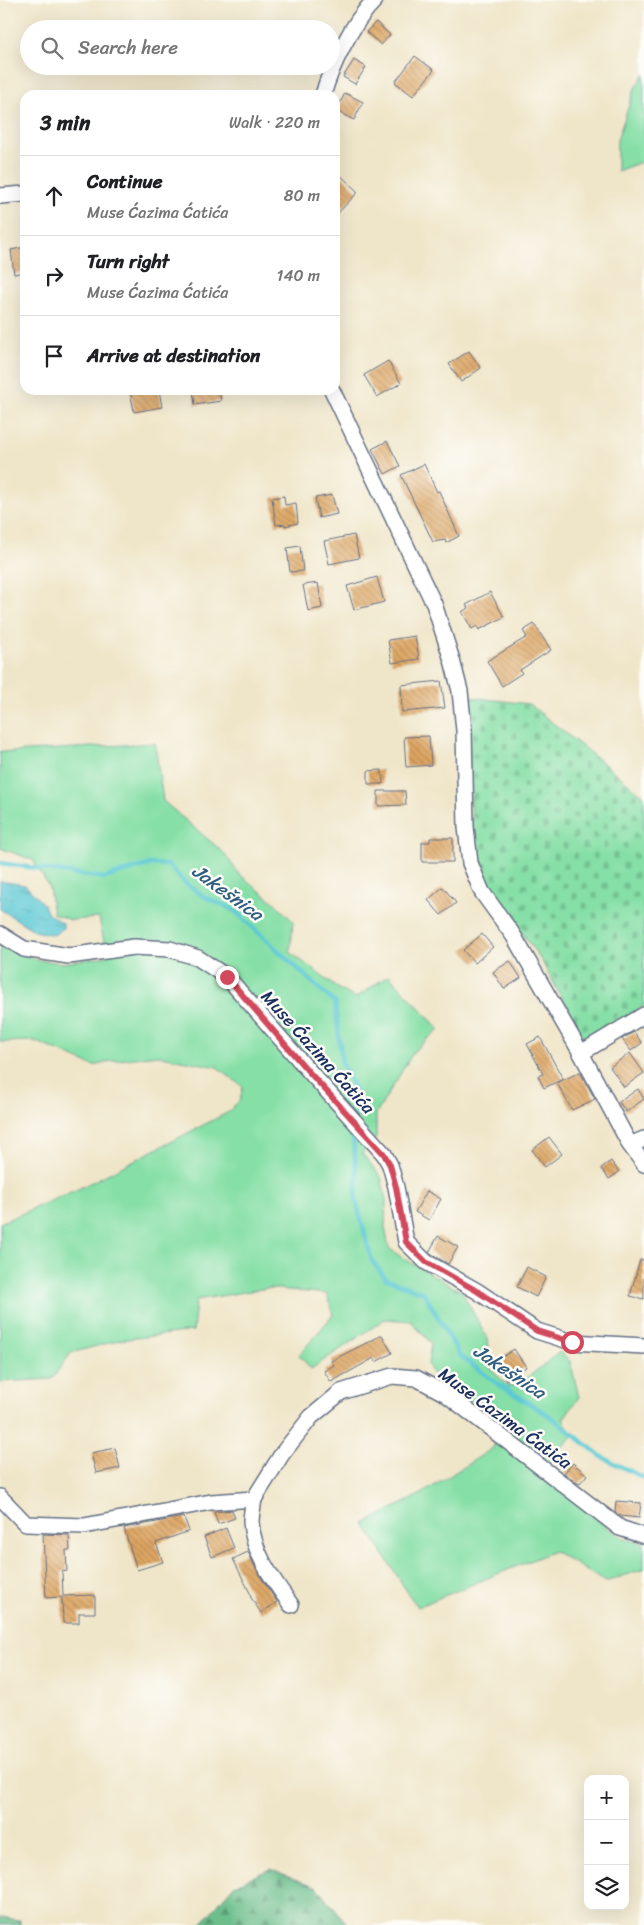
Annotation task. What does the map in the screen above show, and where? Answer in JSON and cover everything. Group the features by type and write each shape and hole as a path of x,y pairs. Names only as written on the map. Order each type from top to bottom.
{"street":[{"path":"340,53 347,38 375,0"},
{"path":"324,90 329,75"},
{"path":"0,196 20,194"},
{"path":"334,395 434,604 452,660 460,691 464,730 466,827 470,863 482,892 514,936 581,1053 637,1142 644,1164"},
{"name":"Muse Ćazima Ćatića","path":"0,934 24,949 69,956 134,947 170,949 198,958 227,977 308,1071 384,1154 390,1165 396,1187 406,1242 426,1262 477,1291 537,1331 572,1342 644,1346"},
{"path":"581,1053 644,1015"},
{"name":"Muse Ćazima Ćatića","path":"254,1499 282,1454 311,1417 341,1392 392,1376 416,1378 446,1394 620,1528 644,1536"},
{"path":"0,1497 26,1524 84,1526 211,1502 254,1499 252,1522 256,1546 272,1578 292,1605"}],"green space":[{"path":"644,74 644,161 617,171 617,140 635,88"},
{"path":"468,697 529,704 644,796 644,1006 586,1042 541,960 485,880 472,833"},
{"path":"155,743 163,801 223,852 240,875 275,903 293,921 290,952 340,990 356,998 389,975 439,1029 414,1051 376,1114 376,1138 362,1153 381,1177 386,1200 385,1227 389,1248 401,1257 462,1292 487,1338 490,1367 507,1386 518,1385 560,1352 570,1361 579,1397 563,1419 573,1435 548,1463 545,1478 608,1528 625,1539 644,1543 644,1569 605,1582 554,1551 417,1607 364,1524 423,1493 493,1448 501,1425 433,1374 428,1365 431,1343 411,1321 385,1319 311,1369 299,1355 333,1315 327,1294 268,1288 196,1300 193,1331 119,1340 71,1353 52,1379 0,1382 0,1223 78,1189 227,1113 240,1100 243,1087 217,1067 157,1055 111,1061 94,1066 34,1041 0,1042 0,946 38,960 63,963 107,956 99,918 71,920 53,914 49,887 33,860 0,848 0,751 12,752"},
{"path":"270,1869 317,1887 348,1925 200,1925 234,1885"},
{"path":"0,1918 20,1920 20,1925 0,1925"}],"water":[{"path":"0,881 25,885 43,904 48,914 63,923 63,928 54,935 35,931 0,909"}],"building":[{"path":"376,22 390,35 381,45 366,32"},
{"path":"415,56 434,70 413,96 395,82"},
{"path":"354,60 366,67 355,84 343,77"},
{"path":"345,93 363,102 354,120 340,113 340,103"},
{"path":"340,175 358,192 340,211"},
{"path":"20,248 20,273 14,274 11,250"},
{"path":"469,351 481,368 461,382 449,364"},
{"path":"388,361 401,383 377,397 364,375"},
{"path":"131,395 160,395 162,407 134,412"},
{"path":"194,395 220,395 221,401 195,405"},
{"path":"387,441 400,466 385,474 372,449"},
{"path":"424,464 437,492 439,491 459,536 446,543 445,540 433,542 401,475"},
{"path":"332,495 337,514 319,518 315,498"},
{"path":"284,496 285,505 296,503 298,523 285,526 285,524 276,525 272,498"},
{"path":"354,535 359,558 329,564 324,541"},
{"path":"300,546 303,571 290,572 287,548"},
{"path":"377,577 384,602 354,610 347,586"},
{"path":"318,583 322,608 308,611 303,585"},
{"path":"490,592 504,617 479,630 477,626 472,629 462,612 468,608 466,605"},
{"path":"534,624 551,650 520,670 522,673 502,686 487,661 527,637 523,631"},
{"path":"415,636 419,659 392,663 388,640"},
{"path":"441,681 445,708 402,712 401,685"},
{"path":"429,736 431,765 406,767 404,737"},
{"path":"382,770 383,784 368,784 368,771"},
{"path":"378,791 405,791 406,805 378,806"},
{"path":"430,838 453,838 453,862 422,862 422,842 430,842"},
{"path":"443,887 456,903 441,915 428,900"},
{"path":"482,934 493,947 475,963 463,950"},
{"path":"510,961 521,978 504,989 493,972"},
{"path":"634,1032 642,1043 631,1051 622,1039"},
{"path":"540,1037 563,1079 544,1088 538,1076 543,1074 527,1044"},
{"path":"630,1053 644,1073 624,1087 610,1067"},
{"path":"580,1072 595,1099 572,1110 557,1083"},
{"path":"638,1089 644,1099 626,1112 619,1102"},
{"path":"549,1137 562,1154 545,1167 532,1150"},
{"path":"611,1161 619,1172 609,1179 601,1168"},
{"path":"427,1191 441,1199 429,1220 415,1212"},
{"path":"438,1236 458,1247 448,1264 429,1252"},
{"path":"640,1260 644,1260 644,1299 630,1296"},
{"path":"527,1267 546,1277 536,1297 517,1287"},
{"path":"382,1335 392,1353 376,1362 374,1358 331,1382 324,1371 334,1365 331,1361"},
{"path":"514,1349 526,1367 506,1380 495,1362"},
{"path":"115,1448 120,1468 96,1473 91,1453"},
{"path":"573,1463 587,1475 579,1484 564,1473"},
{"path":"616,1501 641,1503 639,1518 620,1516 615,1512"},
{"path":"232,1510 235,1518 218,1524 214,1512"},
{"path":"184,1517 189,1531 156,1543 163,1562 137,1570 124,1528"},
{"path":"226,1528 234,1548 212,1557 204,1537"},
{"path":"43,1534 69,1535 70,1550 66,1550 67,1571 62,1572 63,1596 95,1595 95,1613 79,1613 79,1623 63,1623 62,1597 46,1598"},
{"path":"248,1552 257,1571 277,1602 261,1613 250,1596 233,1559"}],"waterway":[{"name":"Jakešnica","path":"0,863 104,878 151,864 168,865 185,883 205,897 234,910 335,1003 342,1063 359,1099 357,1112"},
{"name":"Jakešnica","path":"354,1127 353,1139 357,1178 356,1201 372,1261 386,1279 424,1293 460,1356 498,1384 550,1416 602,1457 644,1478"}],"route":[{"path":"227,977 308,1071 384,1154 390,1165 396,1187 402,1229 406,1242 426,1262 477,1291 537,1331 572,1342"}]}
